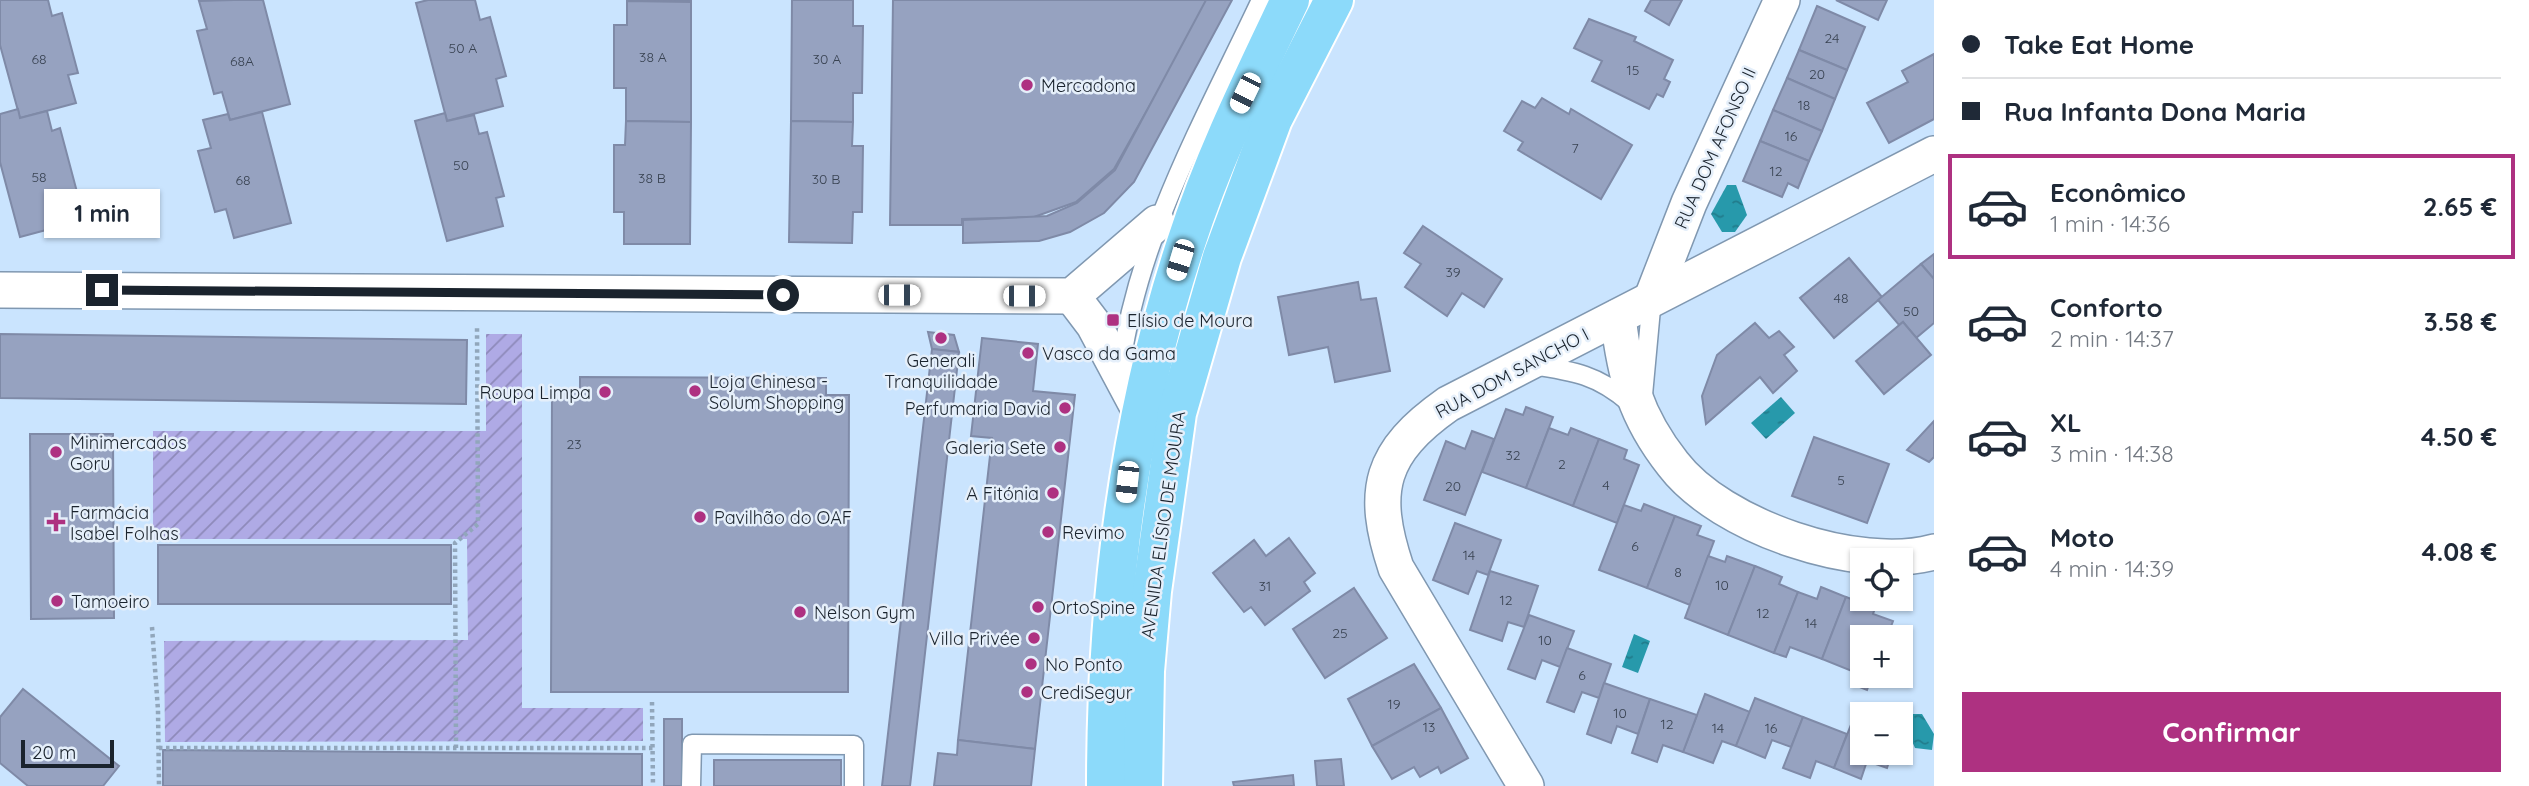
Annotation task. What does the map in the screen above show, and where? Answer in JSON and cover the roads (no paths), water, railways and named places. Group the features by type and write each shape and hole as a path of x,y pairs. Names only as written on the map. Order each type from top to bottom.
{"main road":[{"name":"AVENIDA ELÍSIO DE MOURA","path":"1106,786 1108,659 1127,482 1156,346 1186,242 1234,116 1290,0"},
{"name":"AVENIDA ELÍSIO DE MOURA","path":"1143,786 1144,671 1152,590 1177,413 1222,257 1273,119 1334,0"}],"street":[{"name":"RUA DOM AFONSO II","path":"1652,298 1689,203 1782,0"},
{"name":"RUA DOM SANCHO I","path":"1526,786 1395,568 1383,530 1382,494 1392,458 1416,427 1448,404 1934,154"},
{"path":"0,290 1072,296 1157,223"},
{"path":"1072,296 1094,326 1141,413"},
{"path":"1618,317 1624,369 1641,413 1681,472 1703,495 1748,520 1789,538 1878,559 1934,552"}],"lane":[{"path":"1119,371 1126,322 1157,223 1261,0"},
{"path":"1641,413 1652,298"},
{"path":"1528,365 1572,372 1609,385 1641,413"},
{"path":"691,786 692,744 730,743 854,745 854,786"}],"water":[{"path":"1727,185 1736,185 1747,215 1735,232 1722,232 1711,214"},
{"path":"1781,397 1795,413 1766,439 1751,423"},
{"path":"1634,634 1650,641 1638,673 1622,667"},
{"path":"1913,714 1922,714 1934,734 1932,750 1915,748"}],"place":[{"name":"Mercadona","path":"1027,85"},
{"name":"Elísio de Moura","path":"1113,320"},
{"name":"Generali Tranquilidade","path":"941,338"},
{"name":"Vasco da Gama","path":"1028,353"},
{"name":"Loja Chinesa - Solum Shopping","path":"695,391"},
{"name":"Roupa Limpa","path":"605,392"},
{"name":"Perfumaria David","path":"1065,408"},
{"name":"Galeria Sete","path":"1060,447"},
{"name":"Minimercados Goru","path":"56,452"},
{"name":"A Fitónia","path":"1053,493"},
{"name":"Pavilhão do OAF","path":"700,517"},
{"name":"Farmácia Isabel Folhas","path":"56,522"},
{"name":"Revimo","path":"1048,532"},
{"name":"Tamoeiro","path":"57,601"},
{"name":"OrtoSpine","path":"1038,607"},
{"name":"Nelson Gym","path":"800,612"},
{"name":"Villa Privée","path":"1034,638"},
{"name":"No Ponto","path":"1031,664"},
{"name":"CrediSegur","path":"1027,692"}]}
